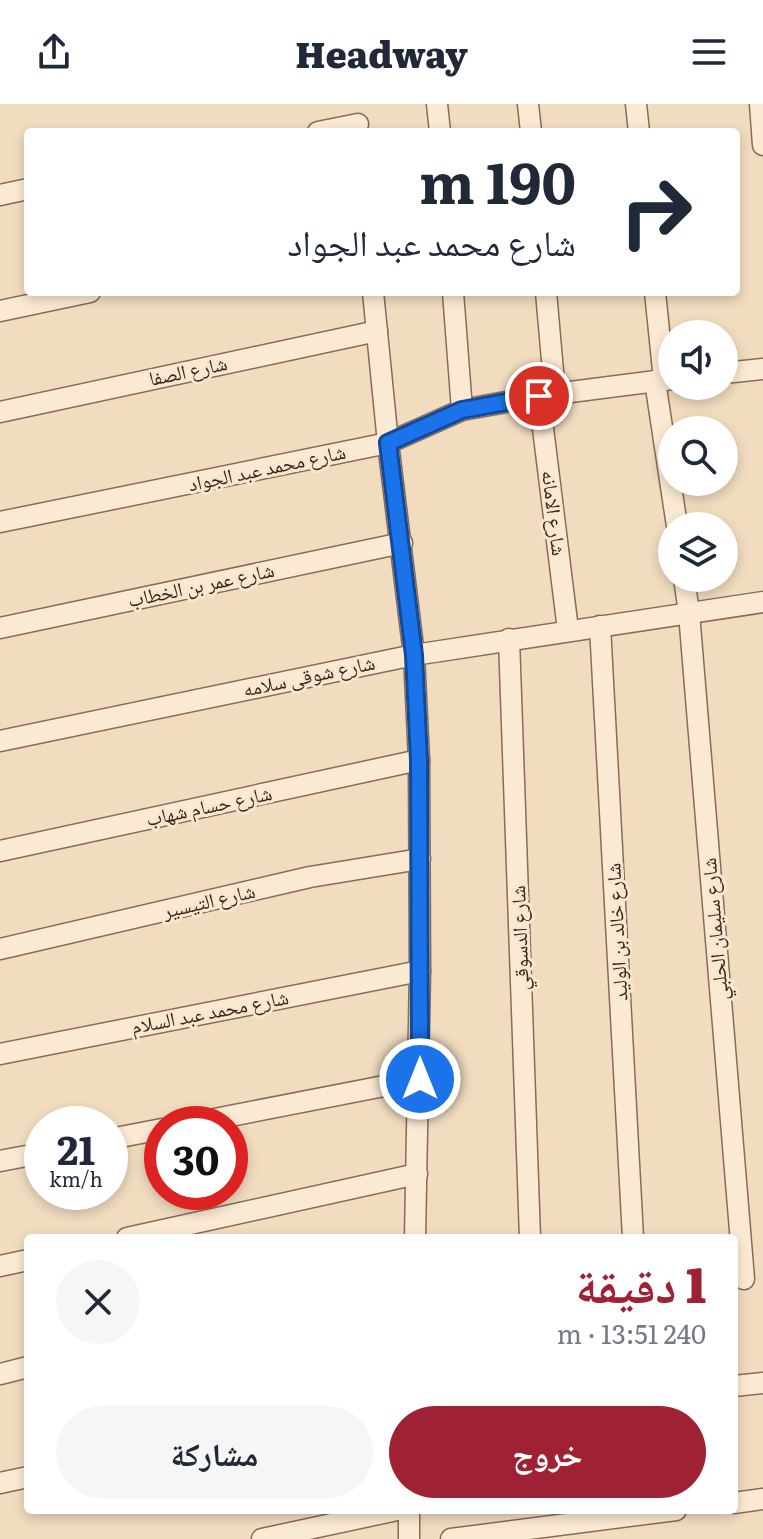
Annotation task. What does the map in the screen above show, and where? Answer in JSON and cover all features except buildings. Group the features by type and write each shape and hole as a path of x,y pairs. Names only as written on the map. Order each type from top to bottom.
{"street":[{"path":"437,104 440,128"},
{"path":"528,104 531,128"},
{"path":"636,104 639,128"},
{"path":"760,104 763,145"},
{"path":"331,128 358,120"},
{"path":"0,195 24,190"},
{"path":"0,311 71,296"},
{"path":"373,296 414,655 419,760 420,1079 415,1234"},
{"path":"453,296 462,410"},
{"name":"شارع الامانه","path":"546,296 547,395 568,630"},
{"path":"655,296 658,321"},
{"name":"شارع الصفا","path":"0,412 377,331"},
{"path":"738,372 763,369"},
{"name":"شارع محمد عبد الجواد","path":"0,522 388,443 462,410 658,381"},
{"path":"666,400 676,512"},
{"name":"شارع عمر بن الخطاب","path":"0,628 402,543"},
{"name":"شارع سليمان الحلبي","path":"686,592 747,1279"},
{"name":"شارع شوقى سلامه","path":"0,741 414,655 763,602"},
{"name":"شارع خالد بن الوليد","path":"600,626 633,1234"},
{"name":"شارع الدسوقي","path":"509,639 530,1234"},
{"name":"شارع حسام شهاب","path":"0,851 419,760"},
{"name":"شارع التيسير","path":"0,949 310,877 420,859"},
{"name":"شارع محمد عبد السلام","path":"0,1054 420,971"},
{"path":"248,1113 420,1079"},
{"path":"0,1161 24,1156"},
{"path":"145,1234 417,1174"},
{"path":"0,1266 24,1261"},
{"path":"0,1374 24,1368"},
{"path":"738,1386 763,1383"},
{"path":"0,1483 24,1478"},
{"path":"738,1502 763,1499"},
{"path":"262,1539 378,1514"},
{"path":"409,1514 409,1539"},
{"path":"451,1539 645,1514"}],"route":[{"path":"420,1079 419,760 414,655 388,443 462,410 539,396"}]}
